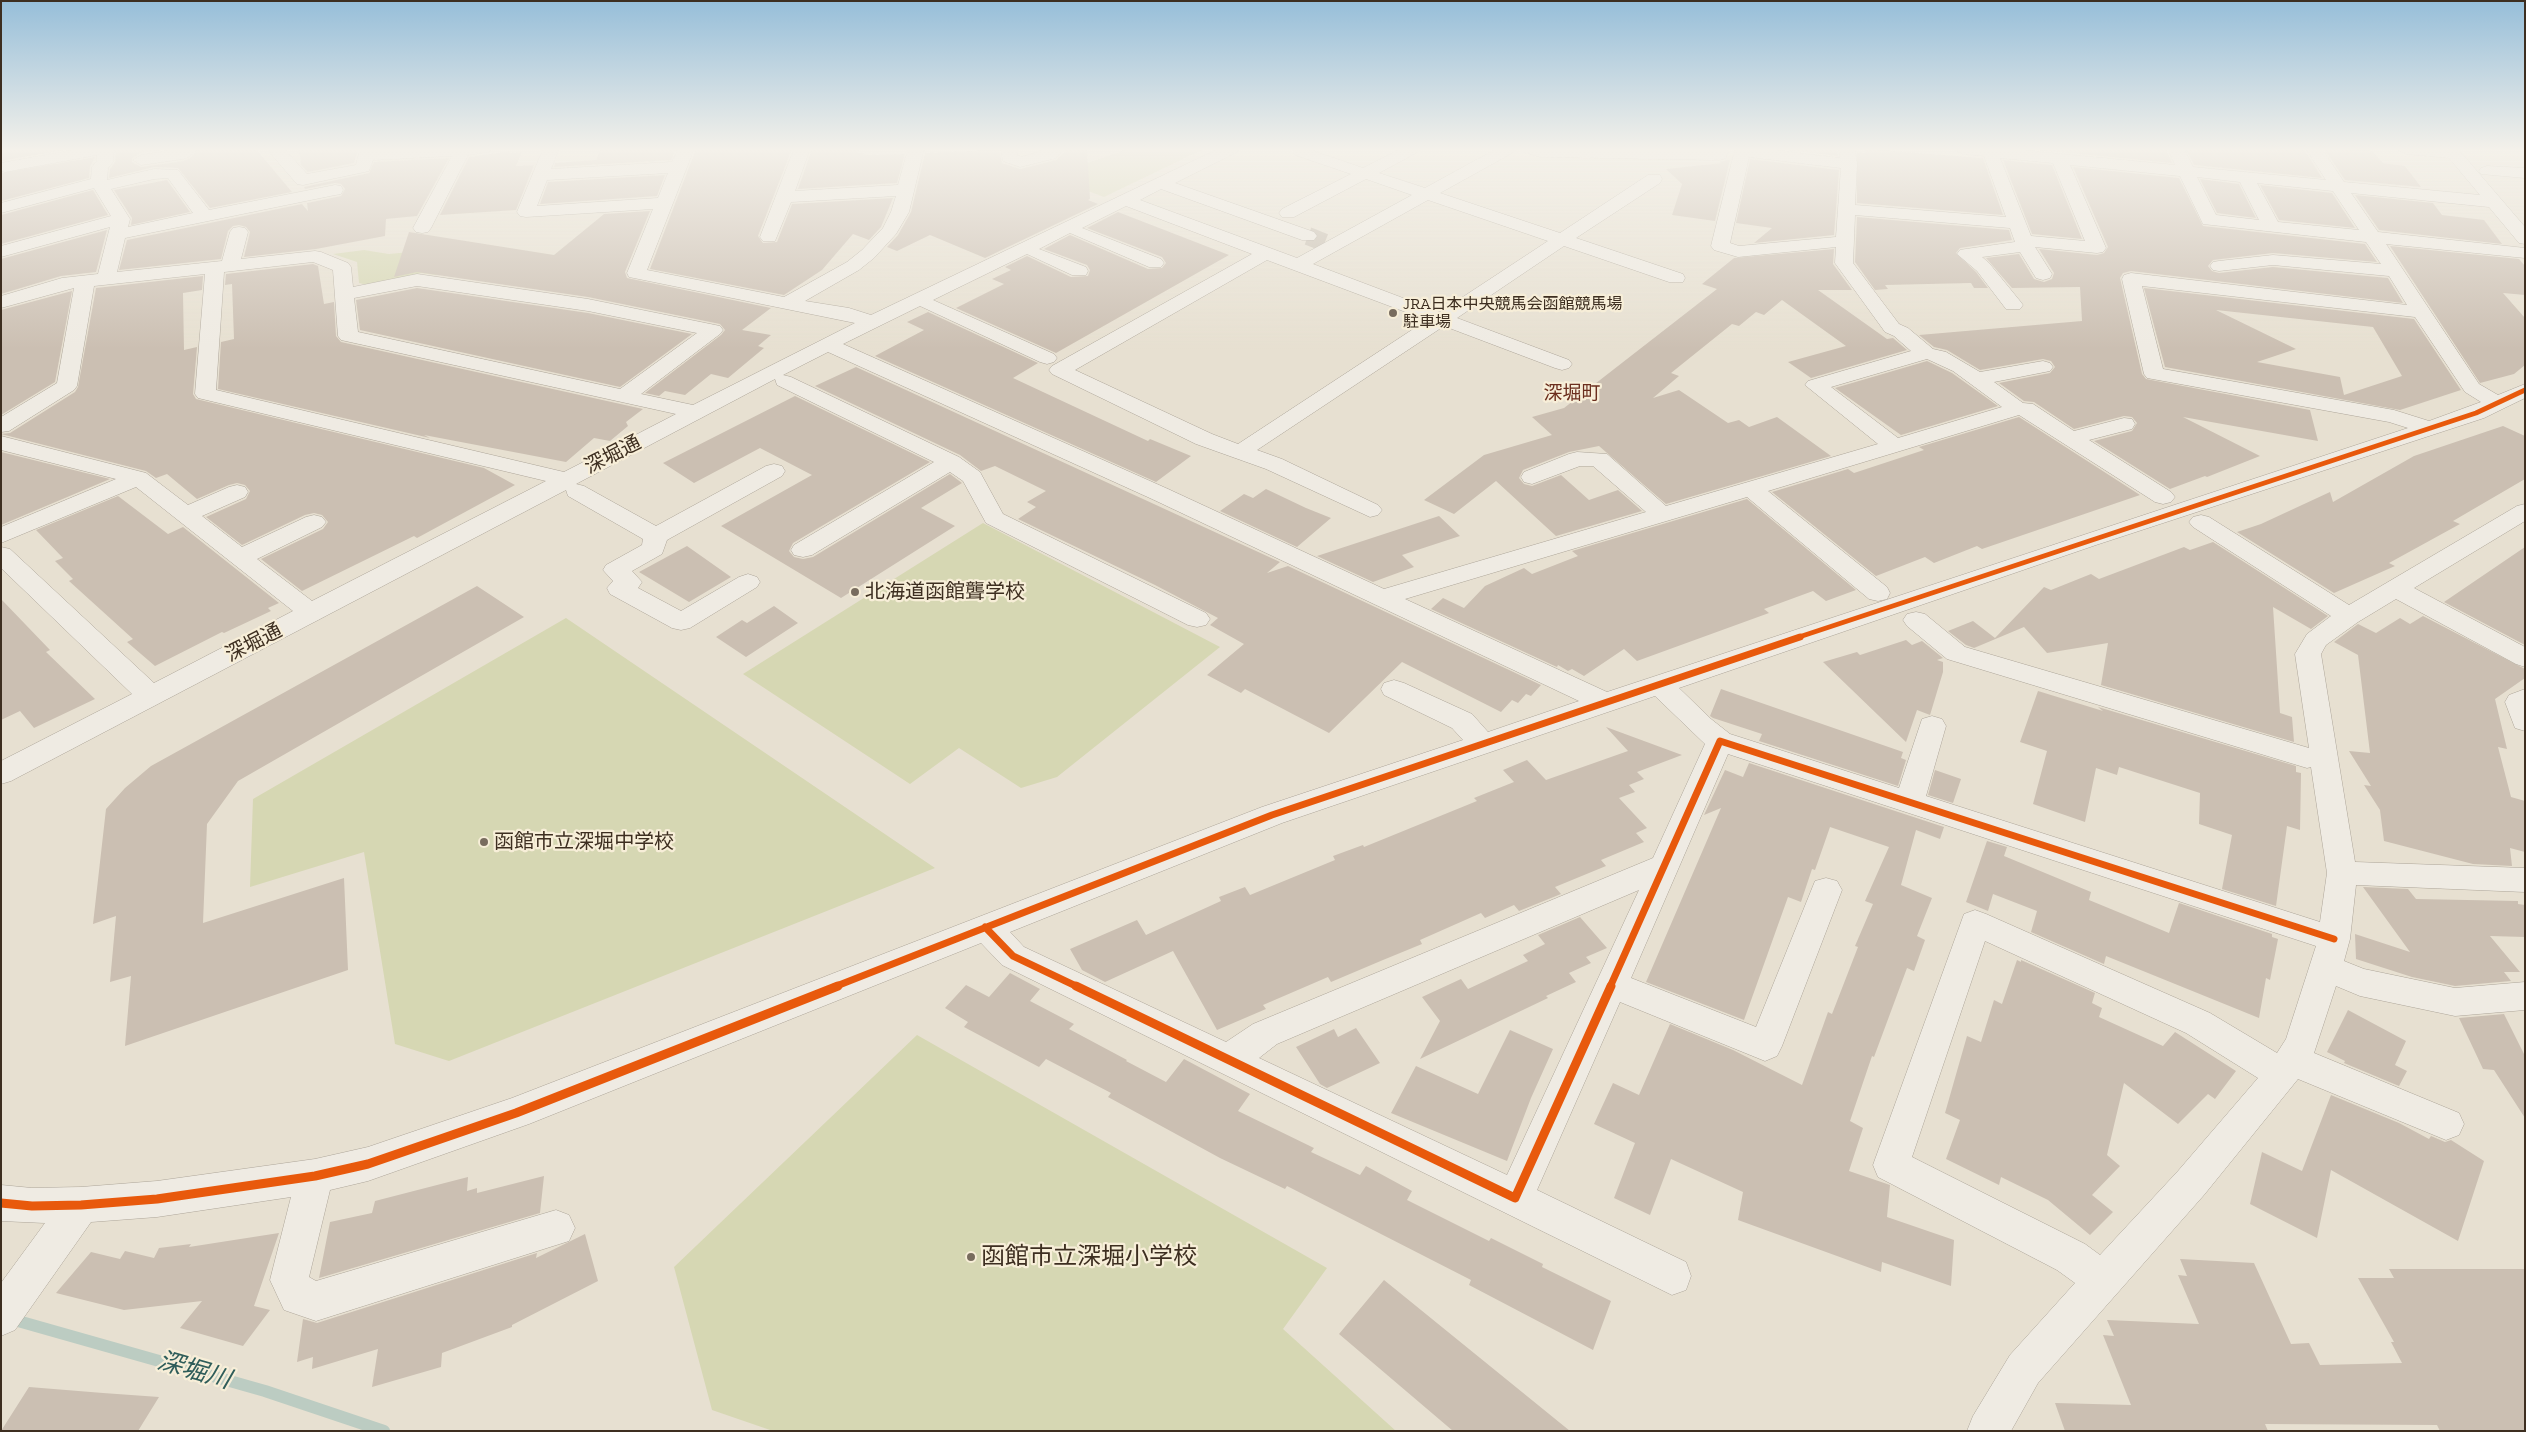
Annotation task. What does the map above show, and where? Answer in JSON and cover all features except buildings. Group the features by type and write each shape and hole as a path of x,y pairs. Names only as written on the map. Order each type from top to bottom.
{"street":[{"path":"106,279 119,227 116,216"},
{"path":"1,252 119,227 211,216"},
{"path":"422,228 428,216"},
{"path":"659,216 636,273 849,314 872,322"},
{"path":"769,237 777,216"},
{"path":"787,303 853,266 868,254 896,221 898,216"},
{"name":"深堀通","path":"1,774 311,613 571,485 696,412 827,344 1092,216"},
{"path":"1167,216 1562,364"},
{"path":"1252,216 1308,236"},
{"path":"1298,265 1330,244 1386,216"},
{"path":"1490,216 1676,278"},
{"path":"1240,452 1598,216"},
{"path":"1727,216 1720,246 1738,252 1845,241"},
{"path":"1846,216 1844,263 1892,328 1901,332 1926,353 1939,356 1960,367 1974,379 2018,409"},
{"path":"1929,216 2017,223"},
{"path":"2014,216 2024,244 2043,274"},
{"path":"2013,305 1983,267 1966,254 2024,244 2097,248 2083,216"},
{"path":"2207,216 2209,220 2525,253"},
{"path":"2266,216 2271,226"},
{"path":"2358,216 2472,388 2497,403"},
{"path":"2506,216 2525,239"},
{"path":"239,232 223,267 205,394 571,485 656,536"},
{"path":"1078,232 1155,263"},
{"path":"1,302 62,284 223,267 314,248 342,267 348,336 696,412"},
{"path":"1035,252 1080,272"},
{"path":"1266,253 1059,370 1204,439 1274,464 1370,510"},
{"path":"2219,266 2273,260 2393,270"},
{"path":"2421,312 2131,278 2154,374 2394,416 2427,428"},
{"path":"345,294 417,280 588,305 713,330 624,396"},
{"path":"1,426 66,386 85,282"},
{"path":"929,305 1047,358"},
{"path":"827,344 1160,494 1606,703"},
{"path":"1895,446 1815,385 1926,353"},
{"path":"1974,379 2043,367"},
{"path":"784,381 951,462 972,477 994,518 1197,620"},
{"path":"1,1203 32,1206 81,1205 157,1199 316,1176 368,1164 516,1113 1272,815 1659,684 2476,413 2525,390"},
{"path":"1380,598 2018,409 2025,409 2163,497"},
{"path":"2071,438 2124,424"},
{"path":"1,442 138,478 311,613"},
{"path":"1532,477 1577,459 1599,459 1662,514"},
{"path":"803,550 951,462"},
{"path":"656,536 774,471"},
{"path":"1,536 138,478"},
{"path":"1751,488 1878,593"},
{"path":"186,515 237,492"},
{"path":"1988,1431 2024,1369 2192,1182 2287,1068 2302,1043 2329,953 2342,873 2308,654 2316,640 2349,616 2519,520"},
{"path":"239,558 314,522"},
{"path":"2201,522 2349,616"},
{"path":"656,536 654,549 615,570 630,582 620,588 681,622 748,582"},
{"path":"5,560 151,696"},
{"path":"2396,589 2525,658"},
{"path":"1916,620 1956,652 1979,661 2307,758"},
{"path":"1659,684 1701,726 1720,741 1910,800 2329,953 2360,982 2437,1000 2518,1003"},
{"path":"1394,689 1462,721 1483,744"},
{"path":"2525,698 2519,702 2525,721"},
{"path":"1910,800 1932,726"},
{"path":"1515,1198 1720,741"},
{"path":"1227,1061 1266,1034 1665,866"},
{"path":"2342,873 2525,880"},
{"path":"1611,984 1765,1046 1826,890"},
{"path":"2103,1281 2071,1257 1891,1165 1975,923 2198,1023 2287,1068 2316,1069 2446,1124"},
{"path":"985,927 1013,956 1227,1061 1515,1198 1672,1276"},
{"path":"316,1176 289,1280 298,1296 316,1302 556,1228"},
{"path":"12,1301 81,1205"}],"green space":[{"path":"461,247 472,250 436,275 422,273 368,285 359,283 357,262 333,254 364,250 389,254"},
{"path":"983,523 1220,647 1057,777 1021,788 959,748 910,784 743,674"},
{"path":"566,618 935,868 449,1061 395,1044 364,852 250,887 253,799"},
{"name":"函館市立深堀小学校","path":"917,1035 1327,1268 1283,1329 1396,1431 773,1431 712,1410 674,1267"}],"waterway":[{"name":"深堀川","path":"11,1319 265,1391 384,1431"}],"tunnel":[{"path":"1308,236 1326,243"}],"cycle path":[{"path":"1,1203 32,1206 81,1205 157,1199 315,1176 368,1164 516,1113 1272,815 2088,540 2476,413 2525,390"},
{"path":"985,927 1013,956 1515,1198 1720,741 2334,939"}],"place":[{"name":"JRA日本中央競馬会函館競馬場 駐車場","path":"1393,313"},
{"name":"北海道函館聾学校","path":"855,592"},
{"name":"函館市立深堀中学校","path":"484,842"},
{"name":"函館市立深堀小学校","path":"971,1257"}],"district":[{"name":"深堀町","path":"1572,394"}]}
